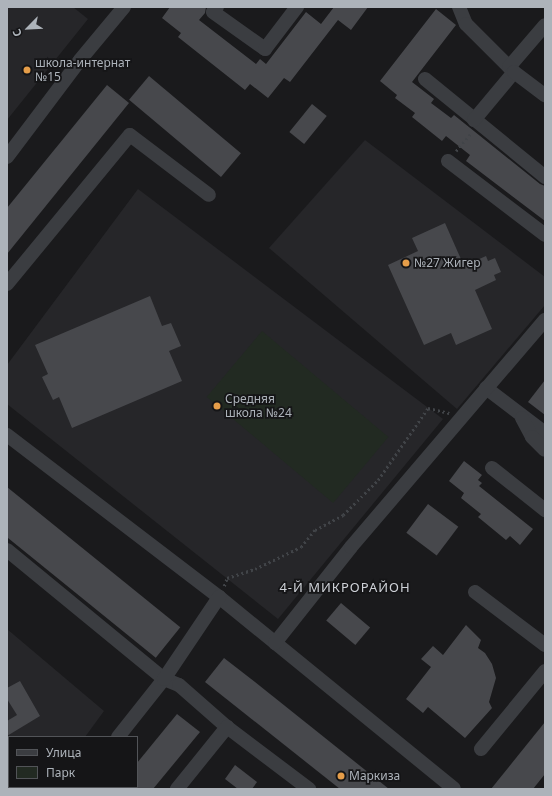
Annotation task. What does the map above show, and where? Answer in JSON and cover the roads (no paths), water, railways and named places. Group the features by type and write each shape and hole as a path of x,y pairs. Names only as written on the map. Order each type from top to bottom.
{"street":[{"path":"7,157 80,60 124,7"},
{"path":"217,7 213,12 265,49 297,7"},
{"path":"459,7 466,24 512,70 545,95"},
{"path":"477,122 545,25"},
{"path":"426,79 545,176"},
{"path":"7,284 130,135 209,195"},
{"path":"448,161 545,234"},
{"path":"275,643 351,547 545,320"},
{"path":"486,388 545,433"},
{"path":"520,415 532,437 545,450"},
{"path":"7,435 219,597 454,789"},
{"path":"492,468 545,510"},
{"path":"7,550 164,679 179,685 227,727 309,789"},
{"path":"475,592 545,645"},
{"path":"119,736 164,679 219,597"},
{"path":"481,749 545,671"},
{"path":"177,789 227,727"}],"place":[{"name":"школа-интернат №15","path":"27,70"},
{"name":"№27 Жигер","path":"406,263"},
{"name":"Средняя школа №24","path":"217,406"},
{"name":"Маркиза","path":"341,776"}],"district":[{"name":"4-Й МИКРОРАЙОН","path":"345,587"}]}
